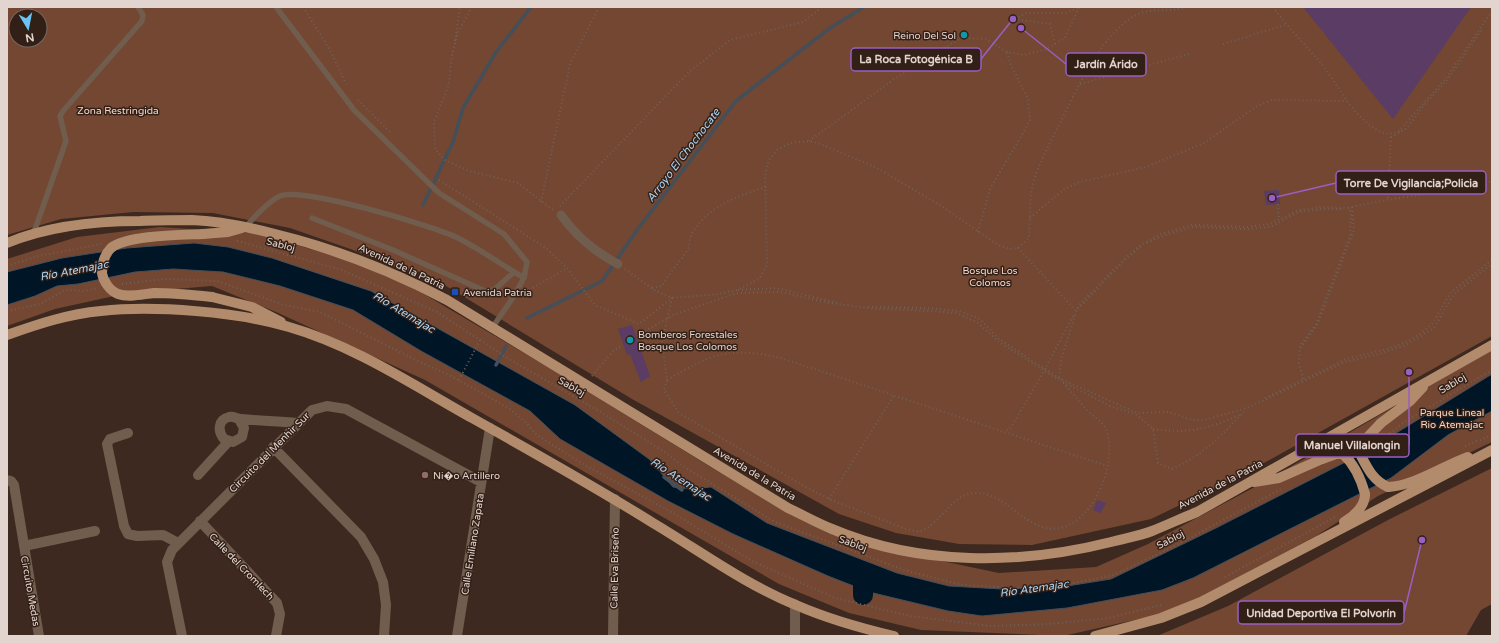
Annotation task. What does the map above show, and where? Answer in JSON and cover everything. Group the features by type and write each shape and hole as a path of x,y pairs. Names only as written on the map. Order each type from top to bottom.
{"main road":[{"name":"Avenida de la Patria","path":"7,243 52,229 110,221 193,220 246,227 306,242 355,257 414,282 788,508 833,529 881,544 914,553 948,556 1008,559 1084,549 1151,531 1197,512 1492,344"},
{"path":"246,227 228,232 141,239 120,243 111,248 105,256 102,266 102,276 108,287 117,294 129,295 155,293 212,297 252,307 290,327 369,360 615,499 758,586 795,605 852,626 894,636"},
{"path":"7,335 41,323 102,310 189,311 218,314 290,327"},
{"path":"1431,378 1410,401 1381,423 1362,444 1359,452 1371,474 1378,483 1388,487 1401,486 1447,465 1492,449"},
{"path":"1095,636 1161,618 1201,602 1492,449"},
{"path":"1250,482 1279,478 1336,454 1343,454 1348,459 1361,481 1365,494 1365,500 1350,519 1311,544"}],"street":[{"path":"561,215 572,231 603,256 618,264"},
{"name":"Circuito del Menhir Sur","path":"182,636 167,562 172,550 297,423 312,410 319,407 336,406 346,409 481,482"},
{"path":"228,442 221,436 219,426 225,418 230,417 297,423"},
{"path":"198,475 228,442 238,440 242,437 244,428 239,419"},
{"name":"Calle Emiliano Zapata","path":"457,636 490,428"},
{"path":"128,434 110,439 107,444 124,526 128,534 136,536 163,535 178,543"},
{"path":"273,447 361,537 374,559 383,582 386,605 384,636"},
{"name":"Circuito Medas","path":"7,480 11,481 14,485 39,636"},
{"name":"Calle Eva Briseño","path":"613,636 615,499"},
{"name":"Calle del Cromlech","path":"200,521 277,603 280,614 276,636"},
{"name":"Circuito Medas","path":"24,546 95,531"},
{"path":"795,605 796,636"}],"lane":[{"path":"32,235 66,141 60,116 142,21 143,15 138,7"},
{"path":"276,7 354,110 439,192 504,234 527,262 524,278 512,300 492,328"},
{"path":"246,227 279,196 296,194 388,213 456,237 524,278"},
{"path":"312,218 393,250 485,291 494,290 514,272"}],"path":[{"path":"303,7 330,50 350,90"},
{"path":"460,7 449,84 434,122 434,149 444,160 469,171 518,183 541,202 555,211 689,72 730,40 803,22 822,7"},
{"path":"452,55 458,32 472,7"},
{"path":"541,202 570,64 599,7"},
{"path":"809,141 892,80 962,38 986,39 1007,52 1023,55 1047,49 1065,38 1078,7"},
{"path":"1055,44 1050,24 1015,19 1026,13 1065,13 1078,7"},
{"path":"737,290 759,279 767,266 765,175 769,160 778,149 791,143 809,141 821,144 877,168 943,208 998,245 1010,249 1018,248 1029,238 1032,186 1038,167 1080,84 1102,47 1116,32 1136,15 1148,12 1176,11 1186,7"},
{"path":"1273,7 1286,25 1323,66 1347,102 1369,124 1380,132 1391,136 1407,128 1425,104 1448,79 1492,12"},
{"path":"1391,136 1399,131 1446,78 1492,12"},
{"path":"1223,44 1286,25"},
{"path":"978,232 990,189 1030,121 1028,99 1010,63 1007,52"},
{"path":"1080,84 1189,54"},
{"path":"354,95 392,135"},
{"path":"1030,218 1063,190 1079,182 1146,167 1204,143 1257,106 1272,100 1347,102"},
{"path":"1388,198 1391,136"},
{"path":"436,178 546,248 567,268 595,305 639,324 672,298"},
{"path":"1059,378 1061,360 1076,311 1127,258 1143,245 1163,236 1193,226 1247,230 1270,227 1299,212 1350,207 1388,198 1425,195 1485,185 1492,181"},
{"path":"652,288 662,286 676,263 688,250 691,234 703,219 725,201 766,187"},
{"path":"1278,204 1279,220"},
{"path":"1002,432 1010,429 1045,370 1078,306 1118,264 1139,246 1161,234 1192,225 1247,227 1269,224 1299,210 1320,207 1350,207"},
{"path":"1304,379 1301,363 1302,346 1318,324 1354,230 1350,207"},
{"name":"Sabloj","path":"232,240 282,252 347,272 437,312 509,359 604,414 663,451 686,468 774,522 907,571 963,585 1015,588 1074,583 1113,575 1169,549 1284,487"},
{"path":"1018,248 1076,311"},
{"path":"638,335 668,317 737,293 780,292 824,302 874,309 956,313 978,323 999,342 1059,378 1137,413 1169,412 1192,420 1204,420 1247,408 1346,359 1408,342 1432,324 1451,292 1492,260"},
{"path":"618,264 652,288 672,298 718,294 737,290 776,288 827,301 863,307 927,308 959,311 980,319 999,339 1062,381 1110,406 1137,415 1153,430 1175,432 1208,428 1241,414"},
{"path":"1304,379 1345,362 1379,354 1406,344 1434,328 1454,294 1492,264"},
{"path":"512,300 567,268"},
{"path":"120,284 165,279 217,281 284,304 320,312 459,380 510,409 537,435 583,464 673,513 752,561 834,598 910,616 991,626 1049,624 1108,618 1165,605"},
{"path":"7,311 40,304 65,290 84,291 105,287"},
{"path":"672,298 662,342 667,380 664,390 679,412 795,481 829,499 889,524 906,529 920,531 931,525 960,496 973,493 986,494 996,498 1034,524 1047,528 1062,528 1076,521 1092,503 1103,486 1111,448 1105,427 1089,412 1059,378"},
{"path":"459,380 480,340"},
{"path":"585,385 605,360 622,346"},
{"path":"667,380 712,356 734,352 757,353 781,358 1108,466"},
{"name":"Sabloj","path":"1380,440 1409,419 1492,370"},
{"path":"829,499 894,395"},
{"path":"1153,430 1158,463 1172,469 1189,462 1221,437 1247,408"},
{"path":"1464,447 1492,435"},
{"path":"1222,578 1341,514"}],"green space":[{"name":"Bosque Los Colomos","path":"7,7 1492,7 1492,336 1246,473 1151,519 1032,545 959,544 896,533 839,514 632,399 423,272 405,271 356,251 290,228 213,213 133,212 61,219 7,235"},
{"name":"Parque Lineal Rio Atemajac","path":"160,227 254,233 349,260 417,290 546,366 709,466 789,511 866,545 999,573 1096,567 1148,544 1266,481 1492,350 1492,442 1378,496 1316,536 1197,599 1161,614 1063,636 921,630 849,613 779,584 425,380 276,312 212,286 128,293 55,309 7,326 7,259 77,237"},
{"path":"1492,468 1492,604 1481,610 1466,636 1157,636 1228,606 1388,520"}],"water":[{"path":"194,243 228,247 272,258 371,291 575,405 649,459 673,487 690,489 711,487 767,523 897,573 949,586 1001,589 1061,587 1111,579 1216,528 1367,451 1492,374 1492,411 1448,435 1391,478 1193,578 1162,590 1067,608 982,616 948,611 869,592 828,576 733,534 668,501 560,439 530,411 421,351 353,310 280,286 223,272 173,269 135,272 78,284 57,286 35,296 7,305 7,272 62,258 127,248"}],"building":[{"path":"1303,7 1471,7 1393,119"},
{"path":"1279,190 1280,204 1266,205 1264,191"},
{"path":"632,325 650,376 641,382 630,354 627,355 618,329"},
{"path":"1097,500 1106,503 1101,513 1093,510"}],"waterway":[{"path":"423,205 453,142 463,108 496,52 531,7"},
{"name":"Arroyo El Chochocate","path":"527,318 602,281 637,230 736,101 830,28 864,7"},
{"path":"496,365 506,346"},
{"name":"Río Atemajac","path":"664,477 682,490"},
{"path":"863,579 863,595"}],"place":[{"name":"La Roca Fotogénica B","path":"1013,19"},
{"name":"Jardín Árido","path":"1021,28"},
{"name":"Reino Del Sol","path":"964,35"},
{"name":"Torre De Vigilancia;Policia","path":"1272,198"},
{"name":"Avenida Patria","path":"455,292"},
{"name":"Bomberos Forestales Bosque Los Colomos","path":"630,340"},
{"name":"Manuel Villalongin","path":"1409,372"},
{"name":"Ni�o Artillero","path":"425,475"},
{"name":"Unidad Deportiva El Polvorín","path":"1422,540"}],"park label":[{"name":"Zona Restringida","path":"118,110"}]}
